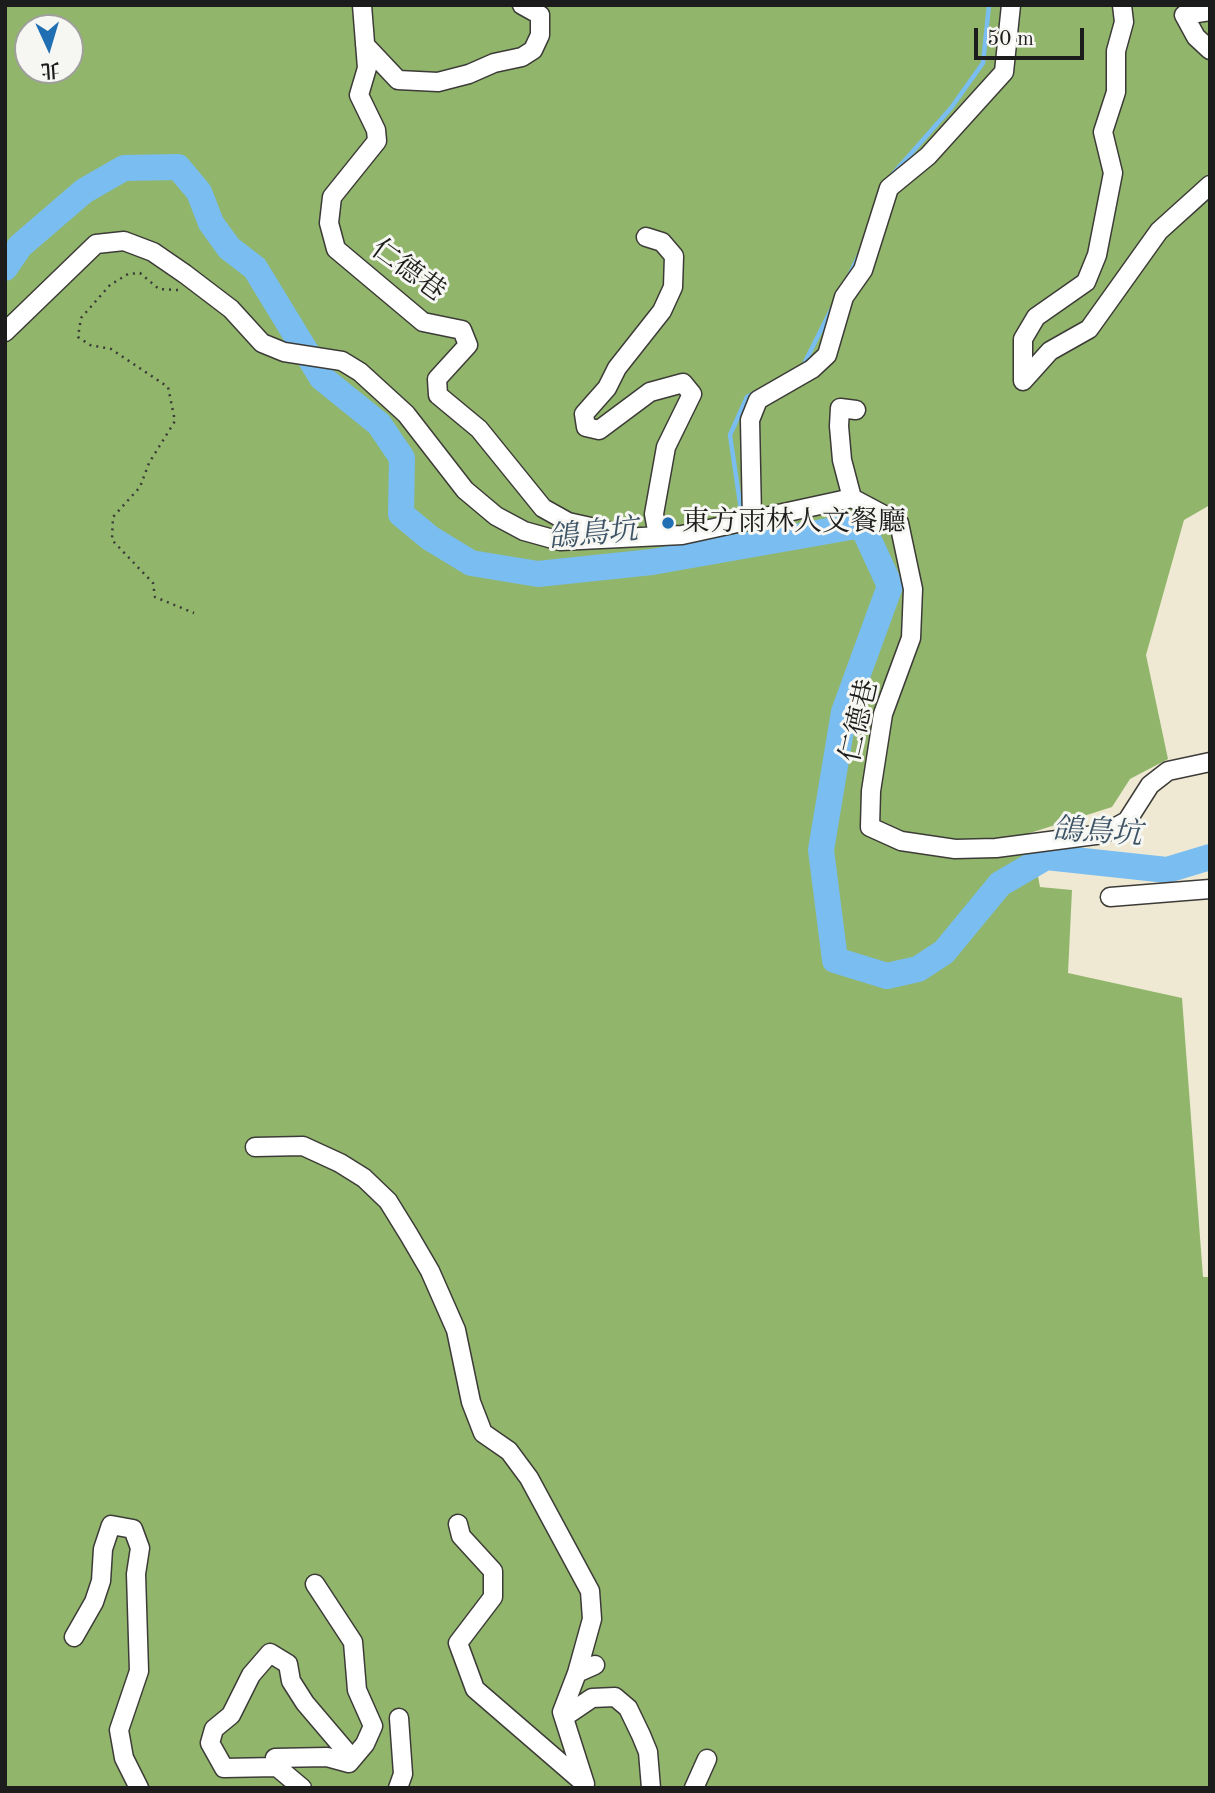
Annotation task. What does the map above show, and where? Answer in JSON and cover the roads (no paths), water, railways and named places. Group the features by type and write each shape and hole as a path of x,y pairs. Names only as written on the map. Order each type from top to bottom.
{"street":[{"name":"仁德巷","path":"362,5 367,68 359,95 376,131 377,141 332,197 329,223 336,249 423,322 463,330 468,345 437,379 438,395 479,429 543,509 568,522 651,537"},
{"path":"365,45 398,80 438,82 469,74 494,63 522,57 533,50 540,35 540,15 522,5"},
{"path":"752,518 750,420 758,400 812,369 827,355 844,297 863,270 889,188 928,156 1004,72 1011,5"},
{"path":"1122,5 1124,22 1116,51 1116,93 1103,132 1113,173 1097,255 1086,282 1036,317 1023,339 1023,381 1050,351 1089,329 1159,231 1210,186"},
{"path":"1210,12 1184,15 1195,37 1210,50"},
{"path":"646,237 662,242 674,256 673,287 662,311 617,368 607,388 584,414 586,427 599,430 650,391 683,383 692,394 666,447 651,537"},
{"name":"仁德巷","path":"5,332 96,244 124,241 153,252 186,274 231,309 262,343 284,352 342,361 360,372 406,414 465,490 496,516 524,531 560,541 682,535 852,498 899,523 914,589 911,638 883,714 871,790 870,827 901,841 955,849 996,848 1103,834 1127,821 1150,785 1168,771 1210,762"},
{"path":"852,498 842,460 839,426 840,408 856,410"},
{"path":"1110,897 1210,889"},
{"path":"255,1147 303,1146 365,1178 388,1200 430,1271 456,1331 471,1402 483,1433 509,1451 529,1478 590,1591 592,1619 577,1673 562,1712 585,1786"},
{"path":"458,1524 461,1536 493,1570 493,1597 458,1643 475,1689 585,1786"},
{"path":"74,1637 94,1602 101,1581 103,1549 111,1525 132,1528 140,1548 136,1574 139,1671 119,1730 124,1758 139,1788"},
{"path":"315,1584 352,1642 357,1690 373,1726 365,1744 349,1763"},
{"path":"277,1767 224,1768 210,1743 214,1729 231,1715 251,1675 270,1653 288,1664 291,1681 305,1703 345,1750 349,1763"},
{"path":"577,1673 595,1665"},
{"path":"564,1717 592,1698 615,1697 628,1708 648,1752 651,1788"},
{"path":"398,1788 403,1774 399,1718"},
{"path":"302,1788 277,1767 275,1758 327,1757 349,1763"},
{"path":"694,1788 707,1759"}],"waterway":[{"path":"892,175 951,108 983,63 989,5"},
{"name":"鴿鳥坑","path":"5,268 20,246 84,191 124,168 178,167 199,192 211,223 229,248 255,268 322,378 379,424 402,458 401,514 430,538 471,563 538,574 652,562 862,525 890,586 844,712 821,850 835,960 887,976 918,969 944,952 1000,884 1046,857 1167,870 1210,857"},
{"path":"849,276 859,255"},
{"path":"803,366 832,308"},
{"path":"742,517 730,435 747,397 756,392"},
{"path":"743,525 746,546"}],"place":[{"name":"東方雨林人文餐廳","path":"668,523"}]}
